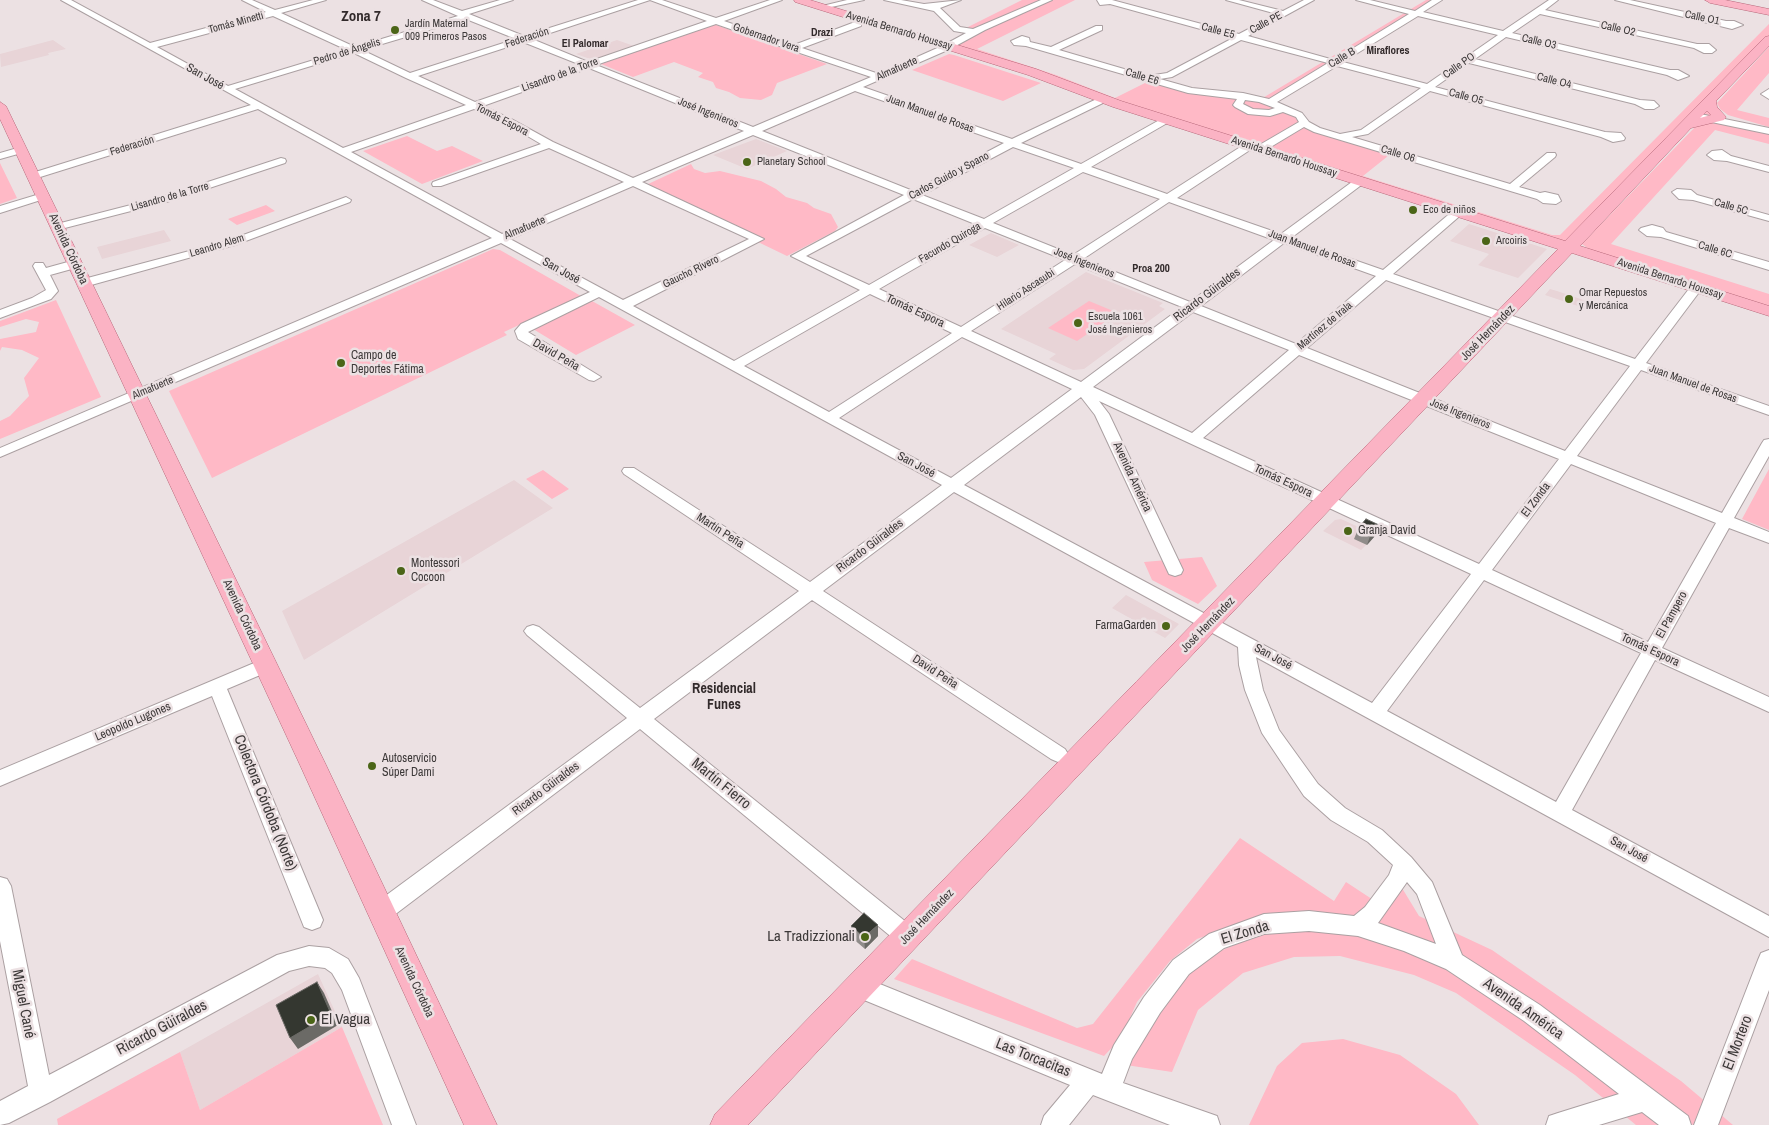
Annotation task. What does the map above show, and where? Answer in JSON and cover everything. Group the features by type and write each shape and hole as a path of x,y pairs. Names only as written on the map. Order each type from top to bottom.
{"main road":[{"name":"Avenida Bernardo Houssay","path":"799,0 1062,82 1104,99 1166,120 1769,311"},
{"path":"1710,0 1769,11"},
{"path":"1719,0 1769,11"},
{"name":"José Hernández","path":"726,1125 1769,40"},
{"path":"1695,117 1715,116 1710,100"},
{"name":"Avenida Córdoba","path":"0,106 266,666 481,1125"}],"street":[{"name":"San José","path":"65,0 829,418 1769,927"},
{"name":"Tomás Espora","path":"246,0 510,122 549,144 758,239"},
{"name":"Tomás Minetti","path":"150,46 322,0"},
{"name":"José Ingenieros","path":"426,0 1769,538"},
{"name":"Pedro de Ángelis","path":"227,89 509,0"},
{"name":"Federación","path":"409,76 646,0"},
{"name":"Gobernador Vera","path":"654,0 879,77"},
{"name":"Lisandro de la Torre","path":"342,152 778,0"},
{"path":"822,7 860,0"},
{"path":"888,0 939,7 957,0"},
{"name":"Almafuerte","path":"0,453 879,77 947,47 958,33 973,32 1048,0"},
{"name":"Calle E5","path":"1101,0 1102,3 1110,1 1330,61"},
{"path":"1230,0 1284,14"},
{"name":"Calle PE","path":"1144,78 1169,75 1310,0"},
{"name":"Calle O3","path":"1360,0 1670,73"},
{"name":"Calle B","path":"1412,12 1426,0"},
{"name":"Calle B","path":"1261,99 1330,61 1412,12 1438,0"},
{"name":"Calle PO","path":"1336,135 1357,135 1364,132 1554,0"},
{"name":"Calle O1","path":"1619,0 1726,23"},
{"path":"939,7 946,20 944,28 958,33"},
{"name":"Calle O2","path":"1538,11 1699,47"},
{"path":"794,48 858,24"},
{"path":"1052,50 1099,28"},
{"name":"Calle E6","path":"1026,43 1175,87 1192,91 1261,99"},
{"name":"Calle O4","path":"1468,60 1640,103"},
{"name":"Calle B","path":"1271,102 1330,61"},
{"name":"Calle O5","path":"1330,61 1605,135"},
{"path":"1169,75 1166,79 1167,83 1175,87"},
{"name":"Juan Manuel de Rosas","path":"854,87 1769,411"},
{"path":"1243,96 1238,105 1251,112 1270,114 1284,108"},
{"name":"Carlos Guido y Spano","path":"797,256 1012,143 1104,99"},
{"name":"Calle O6","path":"1261,99 1299,115 1306,124 1317,130 1540,197"},
{"name":"Federación","path":"33,176 259,106"},
{"path":"1695,117 1715,116 1769,130"},
{"name":"Facundo Quiroga","path":"735,366 1166,120"},
{"path":"1254,148 1299,125 1306,124"},
{"path":"1364,132 1362,137 1365,142 1374,147"},
{"path":"437,184 549,144"},
{"name":"Hilario Ascasubi","path":"829,418 1168,198 1254,148"},
{"path":"0,156 21,150"},
{"path":"1512,188 1551,155"},
{"path":"1727,158 1769,169"},
{"name":"Lisandro de la Torre","path":"57,227 166,199 281,161"},
{"name":"Ricardo Güiraldes","path":"381,912 1360,181"},
{"path":"0,210 43,196"},
{"name":"Calle 5C","path":"1693,197 1769,218"},
{"name":"Leandro Alem","path":"84,282 231,243 346,200"},
{"name":"Martínez de Irala","path":"1193,439 1458,212"},
{"name":"Calle 6C","path":"1662,234 1769,266"},
{"name":"Gaucho Rivero","path":"624,305 758,239"},
{"name":"Tomás Espora","path":"797,256 1769,705"},
{"path":"0,314 47,296 52,291 41,269 75,264"},
{"name":"El Zonda","path":"1375,713 1696,288"},
{"name":"David Peña","path":"594,377 523,336 521,331 600,292"},
{"name":"Avenida América","path":"1082,388 1102,414 1175,570"},
{"name":"El Pampero","path":"1560,813 1769,443"},
{"name":"Martín Peña","path":"629,471 811,591"},
{"name":"David Peña","path":"811,591 1058,754"},
{"name":"Martín Fierro","path":"533,631 908,937"},
{"path":"1246,643 1248,665 1254,690 1272,733 1311,790 1338,814 1374,836 1404,863 1425,890 1454,962"},
{"name":"Leopoldo Lugones","path":"0,778 266,666"},
{"name":"Colectora Córdoba (Norte)","path":"217,686 312,920"},
{"path":"1358,926 1373,914 1397,880 1404,863"},
{"name":"Miguel Cané","path":"0,886 41,1092"},
{"name":"El Zonda","path":"1054,1125 1099,1085 1152,1006 1181,967 1216,941 1264,924 1309,921 1358,926 1408,942 1454,962"},
{"name":"Ricardo Güiraldes","path":"0,1114 285,962 308,956 329,958 340,966 351,985 404,1125"},
{"name":"El Mortero","path":"1706,1125 1769,960"},
{"name":"Avenida América","path":"1454,962 1532,1012 1679,1125"},
{"name":"Las Torcacitas","path":"860,987 1167,1112 1208,1125"},
{"path":"1558,1125 1645,1098"}],"shaded area":[{"path":"1022,0 1043,0 974,30 964,29"},
{"path":"1048,0 1075,0 977,49 1056,75 1115,98 1151,80 1175,87 1261,99 1426,0 1438,0 1272,101 1299,115 1306,124 1393,152 1363,176 1552,235 1560,235 1769,24 1769,39 1710,100 1720,115 1695,123 1570,247 1032,72 952,43"},
{"path":"712,25 827,64 777,83 772,95 761,100 740,98 716,88 713,82 698,77 703,73 674,62 633,77 601,64"},
{"path":"53,40 66,49 1,67 0,54"},
{"path":"617,40 634,46 593,60 576,54"},
{"path":"1769,47 1769,73 1737,110 1769,118 1769,127 1728,115 1720,109 1717,103"},
{"path":"949,54 1041,83 1003,101 912,70"},
{"path":"1716,122 1769,133 1769,144 1715,130 1611,244 1769,294 1769,306 1590,250 1582,244 1696,126"},
{"path":"407,136 437,151 452,146 483,161 422,184 363,151"},
{"name":"Planetary School","path":"756,139 787,151 747,169 713,155"},
{"path":"0,163 17,198 0,204"},
{"path":"691,164 694,169 705,173 720,171 761,181 786,197 807,203 814,208 831,214 838,227 835,231 787,256 758,242 759,237 646,185"},
{"path":"266,205 275,211 237,225 228,219"},
{"path":"1469,224 1547,249 1518,278 1478,265 1489,254 1450,241"},
{"path":"164,230 171,241 102,259 97,247"},
{"path":"991,233 1019,245 997,257 969,245"},
{"name":"Campo de Deportes Fátima","path":"493,249 500,250 581,296 504,332 507,335 212,478 169,391"},
{"name":"Escuela 1061 José Ingenieros","path":"1086,272 1163,303 1159,306 1165,309 1084,369 1073,370 1049,359 1056,354 1001,329"},
{"name":"Omar Repuestos y Mercánica","path":"1550,289 1598,305 1593,311 1545,295"},
{"path":"56,300 101,397 0,439 0,421 10,416 29,396 24,378 39,358 22,350 2,347 0,351 0,339 36,332 39,322 26,319 0,327 0,321"},
{"path":"592,301 635,325 576,355 533,329"},
{"path":"1089,301 1118,313 1077,341 1048,328"},
{"path":"1769,469 1769,530 1742,519"},
{"path":"543,470 569,489 552,499 526,479"},
{"name":"Montessori Cocoon","path":"514,480 553,508 304,660 282,611"},
{"path":"1341,519 1376,535 1361,550 1323,531 1335,520"},
{"path":"1202,557 1217,586 1198,604 1152,580 1144,562"},
{"path":"1126,595 1179,624 1165,638 1112,608"},
{"path":"1240,838 1334,901 1346,882 1387,909 1402,888 1419,916 1492,950 1681,1081 1733,1125 1693,1125 1473,964 1420,938 1335,917 1256,918 1197,939 1170,961 1137,1002 1121,1038 1104,1056 894,979 912,959 1077,1028 1093,1024"},
{"path":"1316,930 1382,940 1457,970 1668,1125 1636,1125 1575,1075 1456,993 1414,975 1340,956 1294,957 1243,973 1198,1010 1172,1072 1126,1065 1184,975 1218,952 1258,935"},
{"path":"318,974 342,1027 200,1110 180,1052"},
{"path":"342,1027 383,1125 58,1125 57,1119 180,1052 200,1110"},
{"path":"1343,1039 1400,1055 1456,1094 1479,1125 1249,1125 1277,1066 1302,1043"}],"building":[{"path":"1366,519 1379,525 1371,533 1359,527"},
{"path":"864,913 878,925 864,937 851,926"},
{"path":"317,982 331,1014 290,1038 276,1005"}],"place":[{"name":"Jardín Maternal 009 Primeros Pasos","path":"395,30"},
{"name":"Planetary School","path":"747,162"},
{"name":"Eco de niños","path":"1413,210"},
{"name":"Arcoiris","path":"1486,241"},
{"name":"Omar Repuestos y Mercánica","path":"1569,299"},
{"name":"Escuela 1061 José Ingenieros","path":"1078,323"},
{"name":"Campo de Deportes Fátima","path":"341,363"},
{"name":"Granja David","path":"1348,531"},
{"name":"Montessori Cocoon","path":"401,571"},
{"name":"FarmaGarden","path":"1166,626"},
{"name":"Autoservicio Súper Dami","path":"372,766"},
{"name":"La Tradizzionali","path":"865,937"},
{"name":"El Vagua","path":"311,1020"}],"district":[{"name":"Zona 7","path":"361,17"},
{"name":"Drazi","path":"822,33"},
{"name":"El Palomar","path":"585,44"},
{"name":"Miraflores","path":"1388,51"},
{"name":"Proa 200","path":"1151,269"},
{"name":"Residencial Funes","path":"724,698"}]}
